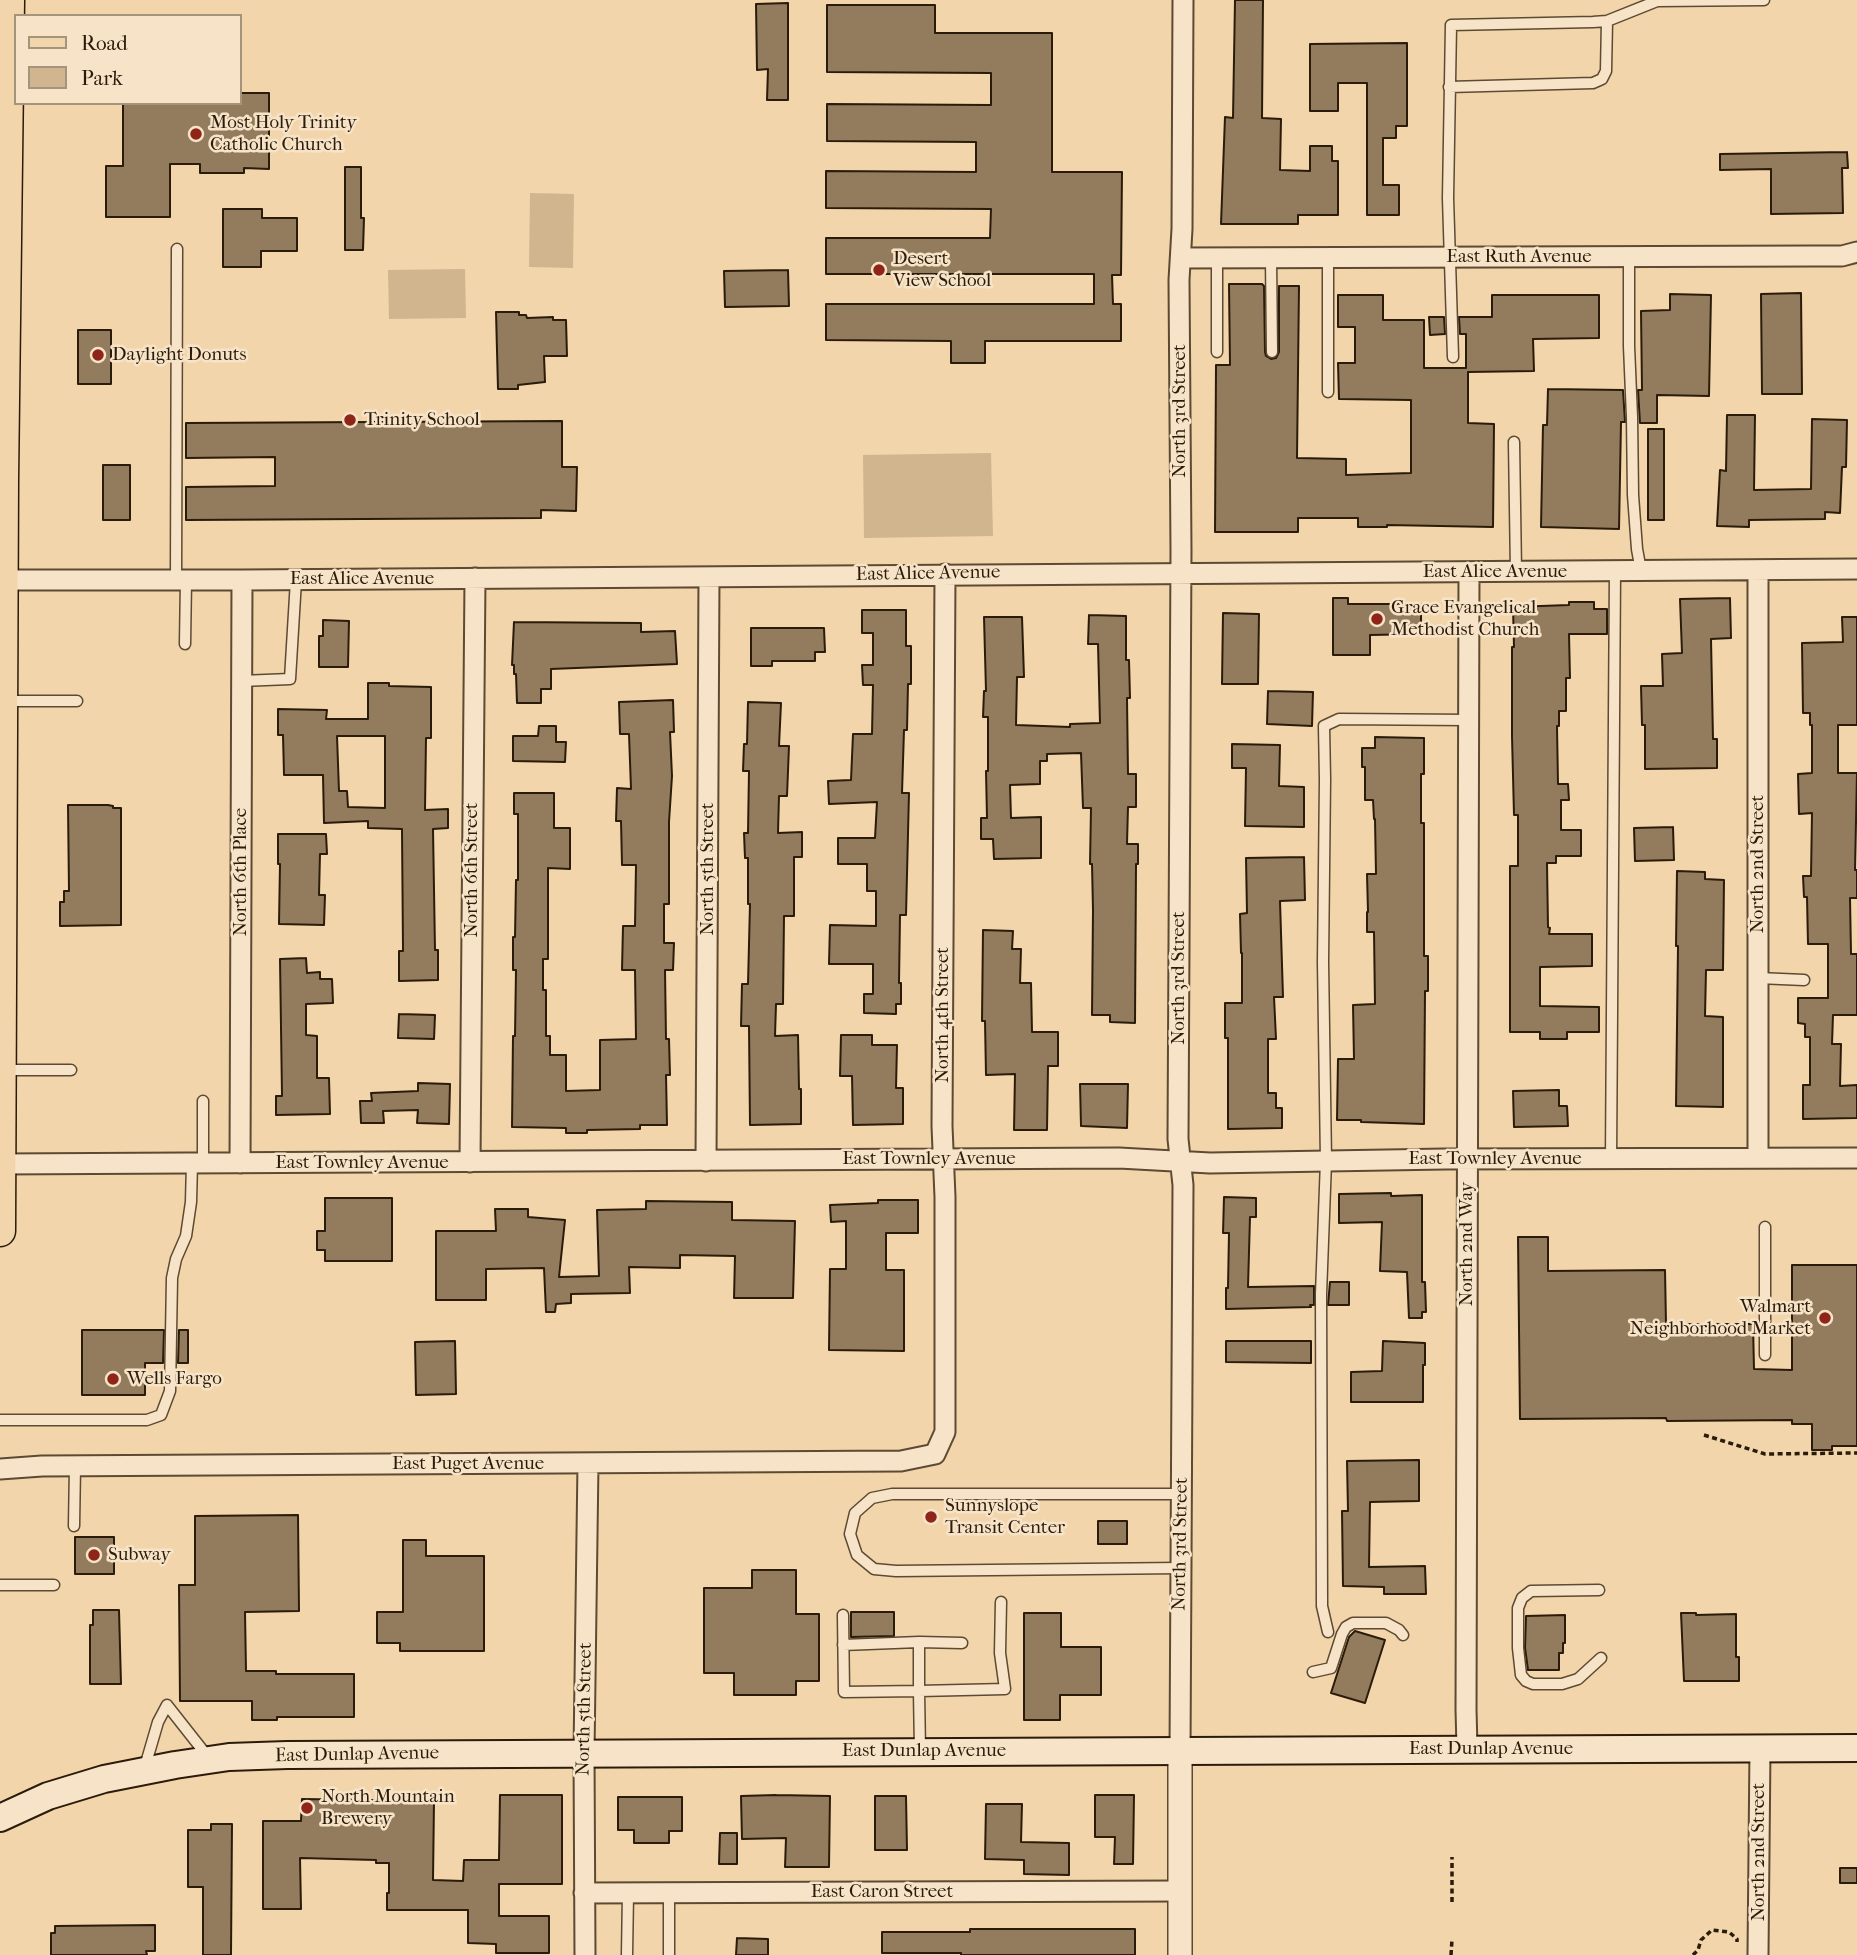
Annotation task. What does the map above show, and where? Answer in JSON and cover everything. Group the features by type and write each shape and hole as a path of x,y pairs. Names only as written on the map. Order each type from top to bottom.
{"main road":[{"path":"0,1231 3,701 1,580 11,19"},
{"name":"East Dunlap Avenue","path":"0,1818 48,1796 104,1779 229,1757 584,1752 1857,1748"}],"street":[{"name":"North 3rd Street","path":"1180,1955 1183,1185 1178,1139 1179,280 1183,0"},
{"name":"East Ruth Avenue","path":"1181,258 1842,256 1857,252"},
{"name":"East Alice Avenue","path":"1,580 1857,569"},
{"name":"North 2nd Street","path":"1758,570 1758,1158"},
{"name":"North 2nd Way","path":"1467,1748 1469,572"},
{"name":"North 4th Street","path":"935,1454 945,1432 942,1126 945,574"},
{"name":"North 5th Street","path":"706,1161 709,577"},
{"name":"North 6th Street","path":"470,1162 475,578"},
{"name":"North 6th Place","path":"240,1163 242,580"},
{"name":"East Townley Avenue","path":"1,1163 1119,1158 1210,1163 1857,1158"},
{"name":"East Puget Avenue","path":"0,1469 41,1466 901,1461 935,1454"},
{"name":"North 5th Street","path":"584,1955 588,1463"},
{"name":"North 2nd Street","path":"1758,1955 1760,1748"},
{"name":"East Caron Street","path":"584,1893 1180,1891"}],"lane":[{"path":"1453,357 1448,198 1451,25 1607,21 1657,1 1764,0"},
{"path":"1450,88 1593,83 1602,79 1606,71 1607,21"},
{"path":"177,249 181,580 185,644"},
{"path":"1629,256 1633,495 1637,549 1642,571"},
{"path":"1217,258 1217,352"},
{"path":"1271,258 1272,352"},
{"path":"1328,258 1328,392"},
{"path":"1514,442 1516,572"},
{"path":"1611,1159 1615,571"},
{"path":"241,681 290,679 296,580"},
{"path":"3,701 77,701"},
{"path":"1328,1633 1322,1606 1321,1294 1326,1161 1323,987 1324,726 1339,719 1470,720"},
{"path":"1758,978 1804,980"},
{"path":"1,1070 71,1070"},
{"path":"0,1420 147,1420 161,1415 170,1391 172,1278 176,1259 187,1237 203,1101"},
{"path":"1765,1355 1766,1227"},
{"path":"74,1526 75,1466"},
{"path":"1181,1568 874,1569 857,1555 850,1534 855,1513 872,1498 892,1494 1182,1494"},
{"path":"0,1585 54,1585"},
{"path":"1599,1590 1531,1591 1522,1598 1518,1608 1518,1648 1521,1675 1533,1685 1562,1685 1578,1679 1601,1658"},
{"path":"843,1615 844,1692 1005,1689 1000,1653 1001,1602"},
{"path":"1313,1672 1331,1668 1342,1634 1346,1627 1353,1623 1386,1623 1403,1635"},
{"path":"919,1642 920,1752"},
{"path":"843,1645 962,1643"},
{"path":"144,1771 158,1722 167,1705 211,1760"},
{"path":"669,1892 669,1955"},
{"path":"627,1955 628,1893"}],"path":[{"path":"1704,1435 1766,1454 1857,1453"},
{"path":"1452,1857 1452,1902"},
{"path":"1693,1955 1701,1940 1712,1930 1728,1932 1737,1939 1737,1947"},
{"path":"1451,1955 1452,1939"}],"green space":[{"path":"530,193 574,194 573,268 529,267"},
{"path":"465,269 466,318 389,319 388,270"},
{"path":"991,453 993,536 864,538 863,455"}],"building":[{"path":"1235,0 1263,0 1262,118 1281,119 1280,170 1310,171 1310,146 1332,146 1332,161 1338,161 1338,215 1298,215 1298,224 1221,224 1225,117 1233,118"},
{"path":"788,3 788,100 767,100 768,69 757,70 756,4"},
{"path":"827,5 935,5 935,33 1052,33 1052,172 1122,172 1121,275 1112,275 1113,304 1121,304 1121,341 985,341 985,363 951,363 951,341 826,340 826,304 1094,304 1094,274 826,274 826,238 990,238 991,209 826,208 826,171 976,172 976,142 827,141 827,104 991,105 991,73 827,72"},
{"path":"1407,43 1407,126 1396,126 1396,138 1383,138 1383,185 1399,185 1399,215 1367,215 1367,83 1338,83 1338,111 1310,111 1310,44"},
{"name":"Most Holy Trinity Catholic Church","path":"242,93 269,93 269,169 244,168 244,173 200,173 200,164 170,164 170,217 106,217 106,166 123,166 123,105 242,105"},
{"path":"1847,152 1848,168 1842,168 1843,213 1771,214 1771,169 1720,170 1720,154"},
{"path":"345,167 361,167 363,250 345,250"},
{"path":"223,209 262,209 262,218 297,218 297,251 261,251 261,267 223,267"},
{"path":"788,270 789,306 725,307 724,271"},
{"path":"1229,284 1264,286 1265,352 1271,359 1276,358 1279,352 1279,286 1299,286 1297,458 1346,459 1346,475 1411,473 1411,400 1339,399 1338,363 1355,363 1355,327 1338,327 1338,295 1383,295 1383,320 1424,320 1424,368 1466,368 1466,334 1460,334 1459,317 1492,317 1492,295 1599,295 1599,338 1533,339 1534,371 1468,372 1468,423 1494,424 1493,527 1358,527 1358,518 1298,518 1298,532 1215,532 1216,365 1230,365"},
{"path":"1801,293 1802,394 1762,394 1761,294"},
{"path":"1670,294 1711,295 1709,396 1657,395 1657,423 1640,423 1638,390 1642,390 1641,311 1670,310"},
{"path":"496,312 519,312 519,315 526,315 527,318 553,317 553,320 566,320 567,356 544,356 545,382 518,385 518,389 498,389"},
{"path":"1429,317 1444,317 1445,334 1430,335"},
{"name":"Daylight Donuts","path":"78,330 111,330 111,384 78,384"},
{"path":"1548,389 1623,390 1625,422 1621,422 1619,529 1541,527 1543,425 1547,425"},
{"path":"1727,415 1755,415 1754,490 1811,489 1812,419 1847,420 1846,467 1842,467 1840,513 1825,512 1825,519 1749,520 1749,527 1717,526 1720,470 1726,471"},
{"path":"562,421 562,467 577,467 576,511 541,510 541,518 186,520 186,487 275,486 275,457 186,458 186,423"},
{"path":"1648,429 1664,429 1664,520 1648,520"},
{"path":"103,465 130,465 130,520 103,520"},
{"name":"Grace Evangelical Methodist Church","path":"1333,598 1348,598 1348,604 1421,604 1421,634 1370,635 1370,655 1333,655"},
{"path":"1730,598 1731,638 1711,639 1713,739 1717,739 1717,768 1645,769 1645,725 1642,725 1641,686 1663,686 1662,654 1682,653 1680,599"},
{"path":"1569,602 1594,602 1594,609 1607,609 1607,634 1569,634 1570,678 1566,678 1566,711 1559,711 1557,726 1558,784 1568,784 1569,800 1561,800 1561,830 1581,830 1581,856 1556,856 1556,863 1547,863 1548,927 1549,934 1592,934 1592,966 1540,967 1540,1006 1599,1007 1599,1032 1567,1032 1567,1039 1540,1039 1540,1032 1510,1032 1510,866 1518,866 1518,815 1514,815 1512,736 1513,607 1569,605"},
{"path":"862,610 906,610 906,646 911,646 911,684 908,684 907,730 904,730 902,793 909,793 906,915 900,915 901,1004 896,1004 896,1014 864,1013 864,994 873,994 873,964 829,964 830,925 876,926 876,891 867,891 867,864 838,864 838,838 875,838 877,802 829,804 828,781 851,780 853,734 872,734 873,685 863,685 862,665 873,665 873,633 862,633"},
{"path":"1223,613 1259,614 1258,684 1222,684"},
{"path":"1089,615 1126,616 1126,660 1129,660 1130,698 1127,698 1128,774 1136,774 1136,807 1128,807 1127,844 1138,844 1135,1023 1110,1022 1110,1015 1092,1015 1091,808 1083,808 1081,753 1047,754 1047,761 1040,761 1040,784 1010,785 1011,818 1041,817 1041,858 994,859 993,839 981,839 981,818 987,818 988,771 988,717 983,717 986,691 984,617 1022,617 1024,677 1017,677 1016,725 1070,727 1070,724 1100,723 1098,644 1088,644"},
{"path":"1842,617 1857,617 1857,725 1838,725 1838,773 1857,773 1857,898 1850,898 1851,954 1857,954 1857,1015 1833,1015 1832,1044 1841,1044 1840,1086 1857,1085 1857,1118 1803,1119 1803,1085 1810,1085 1810,1037 1805,1037 1805,1024 1798,1023 1798,998 1828,998 1828,944 1808,944 1807,897 1804,897 1803,876 1811,876 1812,813 1799,814 1798,774 1812,773 1812,725 1810,713 1803,713 1802,643 1843,642"},
{"path":"323,620 349,621 348,667 319,667 319,636 323,636"},
{"path":"514,622 641,623 641,632 675,631 677,664 551,669 551,689 541,689 541,703 517,703 516,674 512,665"},
{"path":"751,628 824,628 825,652 815,652 815,661 772,661 772,666 751,666"},
{"path":"368,683 431,687 431,738 426,738 425,810 448,809 448,828 433,829 438,980 399,981 399,951 403,951 402,829 368,828 368,821 324,823 323,775 284,775 283,735 278,735 278,709 327,710 326,719 368,719","holes":["337,736 385,736 385,808 348,807 347,791 339,791"]},
{"path":"1268,691 1313,692 1312,726 1267,724"},
{"path":"673,700 674,732 670,732 672,776 669,904 664,904 664,943 674,943 673,970 665,970 666,1039 669,1039 670,1075 666,1075 667,1125 640,1125 640,1129 587,1130 587,1133 566,1133 566,1128 512,1127 516,970 513,970 513,937 518,880 518,814 514,814 514,793 554,793 554,828 570,828 570,869 548,868 548,959 543,959 546,1036 550,1036 550,1055 566,1055 566,1091 600,1090 600,1040 636,1039 635,970 622,970 623,926 635,926 636,865 622,865 621,821 616,821 617,788 631,789 629,734 620,734 619,702"},
{"path":"748,702 781,703 779,746 789,746 787,796 779,796 778,833 802,832 802,857 794,857 794,916 784,916 783,1004 776,1004 775,1036 798,1035 801,1124 750,1125 749,1026 741,1026 742,984 748,984 750,904 744,833 748,833 749,771 743,771"},
{"path":"539,726 556,726 556,742 566,742 565,762 513,761 513,736 538,736"},
{"path":"1375,737 1424,738 1421,823 1424,823 1424,956 1428,956 1428,991 1425,991 1424,1124 1337,1120 1338,1059 1354,1059 1353,1005 1375,1004 1374,932 1367,932 1367,874 1376,874 1375,819 1373,800 1365,800 1362,748 1375,748"},
{"path":"1232,744 1280,745 1279,786 1304,787 1304,827 1245,826 1246,768 1232,768"},
{"path":"68,805 108,805 121,808 121,925 60,926 60,902 64,902 64,891 69,891"},
{"path":"1673,827 1674,860 1635,861 1634,828"},
{"path":"278,834 326,834 327,854 320,854 319,895 325,895 324,925 279,924"},
{"path":"1304,857 1305,900 1280,901 1283,997 1274,997 1276,1039 1268,1039 1268,1093 1276,1093 1276,1108 1282,1108 1282,1128 1228,1129 1228,1038 1225,1038 1225,1003 1242,1003 1240,914 1247,913 1246,858"},
{"path":"1677,871 1705,872 1705,879 1724,880 1723,970 1706,970 1705,1016 1723,1017 1723,1107 1676,1106"},
{"path":"983,930 1013,931 1012,949 1021,949 1020,983 1031,983 1032,1032 1058,1032 1058,1066 1048,1066 1047,1130 1014,1130 1015,1074 986,1075 985,1021 982,1021"},
{"path":"306,958 307,973 320,972 320,979 332,979 333,1003 306,1004 306,1035 317,1036 317,1078 329,1078 330,1114 276,1115 276,1096 282,1096 280,959"},
{"path":"399,1014 435,1015 434,1039 398,1038"},
{"path":"841,1035 872,1035 872,1045 897,1045 896,1088 903,1088 903,1124 853,1125 852,1076 840,1076"},
{"path":"418,1083 450,1084 449,1124 417,1123 418,1110 383,1111 384,1123 361,1123 360,1101 372,1101 371,1093 418,1091"},
{"path":"1080,1084 1128,1084 1127,1128 1081,1126"},
{"path":"1559,1090 1559,1106 1567,1106 1568,1126 1514,1127 1513,1091"},
{"path":"1391,1193 1391,1196 1422,1195 1422,1282 1425,1282 1426,1312 1422,1312 1422,1318 1409,1318 1407,1272 1380,1271 1382,1222 1339,1223 1339,1194"},
{"path":"1224,1197 1256,1198 1256,1217 1250,1217 1248,1287 1314,1286 1314,1305 1226,1309 1229,1233 1223,1233"},
{"path":"325,1198 392,1198 392,1261 325,1261 325,1250 317,1250 317,1231 325,1231"},
{"path":"878,1200 918,1200 918,1233 886,1233 886,1270 904,1270 904,1351 829,1350 830,1269 846,1269 846,1221 831,1222 830,1205 878,1203"},
{"path":"646,1201 732,1202 732,1220 795,1221 793,1298 734,1298 735,1256 680,1255 680,1268 629,1267 630,1293 571,1294 571,1303 556,1304 555,1312 546,1312 544,1268 486,1269 486,1300 436,1300 436,1231 496,1231 495,1209 528,1209 528,1217 565,1220 559,1277 599,1276 597,1210 646,1209"},
{"path":"1518,1237 1548,1237 1548,1271 1665,1270 1666,1324 1753,1324 1754,1369 1792,1370 1792,1265 1857,1265 1857,1446 1832,1446 1832,1450 1812,1450 1812,1424 1792,1424 1792,1420 1520,1419"},
{"path":"1330,1282 1349,1282 1349,1305 1328,1305"},
{"name":"Wells Fargo","path":"82,1330 164,1330 163,1363 145,1363 145,1395 82,1395"},
{"path":"179,1330 188,1330 188,1363 178,1363"},
{"path":"455,1341 456,1394 416,1395 415,1342"},
{"path":"1226,1341 1311,1341 1311,1363 1226,1362"},
{"path":"1383,1341 1425,1343 1423,1402 1351,1402 1351,1372 1382,1371"},
{"path":"1419,1460 1419,1501 1370,1502 1369,1567 1425,1566 1426,1594 1384,1594 1384,1587 1343,1586 1342,1511 1348,1511 1347,1461"},
{"path":"298,1515 299,1611 245,1612 246,1671 276,1671 276,1674 354,1674 354,1717 277,1717 277,1720 252,1720 252,1701 180,1701 179,1585 195,1585 195,1516"},
{"path":"1098,1521 1127,1521 1127,1544 1098,1544"},
{"name":"Subway","path":"75,1537 114,1537 114,1574 75,1574"},
{"path":"403,1540 426,1540 426,1556 484,1556 484,1651 400,1651 400,1643 377,1643 377,1612 403,1612"},
{"path":"752,1570 796,1570 796,1614 819,1614 819,1681 796,1681 796,1695 734,1695 734,1673 704,1673 704,1588 752,1588"},
{"path":"93,1610 119,1610 121,1684 90,1684 90,1625 93,1625"},
{"path":"851,1612 894,1612 894,1636 851,1637"},
{"path":"1024,1613 1061,1613 1061,1647 1101,1647 1101,1695 1060,1695 1060,1720 1024,1720"},
{"path":"1681,1613 1736,1614 1739,1681 1684,1681"},
{"path":"1565,1615 1565,1643 1563,1653 1559,1653 1559,1670 1528,1670 1525,1648 1526,1616"},
{"path":"1355,1631 1385,1640 1365,1703 1331,1693 1349,1637"},
{"path":"500,1795 562,1795 562,1884 499,1884 499,1916 549,1916 549,1953 496,1953 496,1944 468,1943 468,1910 387,1910 389,1863 376,1863 376,1860 300,1858 301,1909 263,1909 263,1821 301,1821 302,1799 434,1801 433,1880 463,1881 464,1860 499,1860"},
{"path":"1095,1795 1134,1795 1133,1864 1114,1864 1115,1837 1095,1837"},
{"path":"741,1796 830,1796 829,1867 785,1867 786,1838 742,1839"},
{"path":"875,1796 906,1796 907,1850 875,1850"},
{"path":"618,1797 682,1797 682,1831 669,1831 669,1843 634,1843 634,1830 618,1830"},
{"path":"986,1804 1022,1804 1021,1842 1069,1843 1069,1875 1024,1874 1024,1860 985,1859"},
{"path":"211,1824 232,1824 231,1955 203,1955 203,1887 188,1887 188,1830 211,1830"},
{"path":"720,1833 737,1833 737,1864 719,1864"},
{"path":"1840,1868 1857,1868 1857,1883 1840,1883"},
{"path":"155,1925 155,1951 146,1951 147,1955 51,1955 51,1933 55,1933 55,1926"},
{"path":"970,1929 1135,1929 1135,1955 882,1953 882,1932 970,1932"},
{"path":"737,1938 768,1939 768,1955 736,1955"}],"place":[{"name":"Most Holy Trinity Catholic Church","path":"196,134"},
{"name":"Desert View School","path":"879,270"},
{"name":"Daylight Donuts","path":"98,355"},
{"name":"Trinity School","path":"350,420"},
{"name":"Grace Evangelical Methodist Church","path":"1377,619"},
{"name":"Walmart Neighborhood Market","path":"1825,1318"},
{"name":"Wells Fargo","path":"113,1379"},
{"name":"Sunnyslope Transit Center","path":"931,1517"},
{"name":"Subway","path":"94,1555"},
{"name":"North Mountain Brewery","path":"307,1808"}]}
